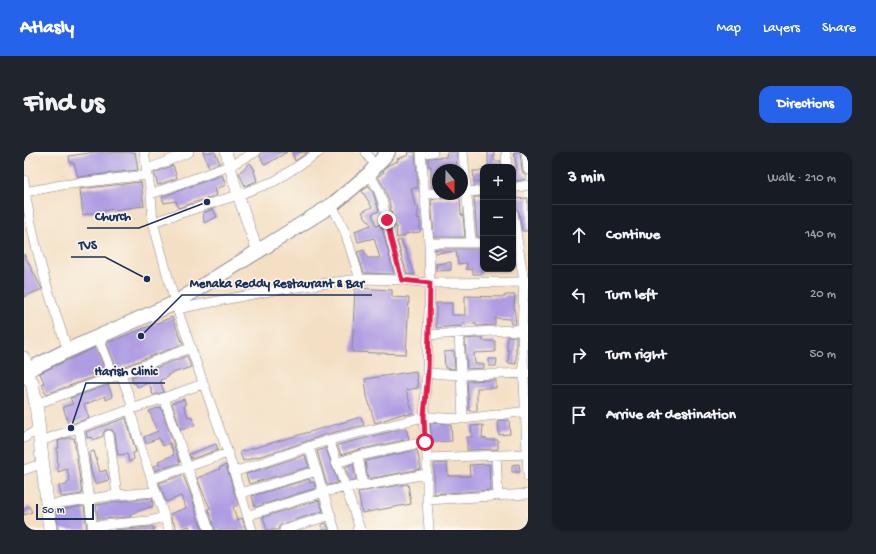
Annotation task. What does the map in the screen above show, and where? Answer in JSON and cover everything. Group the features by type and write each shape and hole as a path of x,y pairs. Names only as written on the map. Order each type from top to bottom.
{"main road":[{"path":"25,371 174,299 332,204 369,174 388,152"},
{"path":"25,371 65,342 174,299 326,198 348,181 371,154"},
{"path":"25,371 32,382 36,404 30,468 40,530"},
{"path":"25,371 32,437 47,505 50,530"}],"street":[{"path":"144,152 154,222 174,299 228,453 252,530"},
{"path":"25,192 146,172 189,152"},
{"path":"226,152 229,166 255,244"},
{"path":"151,194 229,166 256,152"},
{"path":"154,222 275,181 319,152"},
{"path":"429,530 424,416 428,373 430,283 429,243 421,153 433,152"},
{"path":"463,152 463,164"},
{"path":"506,152 507,164"},
{"path":"526,152 528,170"},
{"path":"369,174 378,189 383,203 402,280"},
{"path":"24,180 25,192 41,264 65,342"},
{"path":"516,187 528,185"},
{"path":"468,192 480,191"},
{"path":"424,194 432,193"},
{"path":"465,200 471,242"},
{"path":"332,204 345,232 359,279"},
{"path":"429,243 480,243"},
{"path":"528,243 516,244 526,282 525,329 528,477"},
{"path":"174,299 182,308 275,290 359,279 402,280 430,283 526,282"},
{"path":"428,335 525,329"},
{"path":"459,332 463,419"},
{"path":"98,337 132,405 130,410 169,530"},
{"path":"36,404 117,376 190,348"},
{"path":"428,373 461,375 526,373"},
{"path":"32,437 79,427 203,384"},
{"path":"164,398 209,530"},
{"path":"234,472 329,440 424,416 463,419 527,411"},
{"path":"79,427 92,528 164,517"},
{"path":"109,435 117,495"},
{"path":"329,440 360,529 358,530"},
{"path":"336,463 358,456 425,442"},
{"path":"309,447 335,530"},
{"path":"152,479 228,453"},
{"path":"427,458 528,454"},
{"path":"496,455 498,495"},
{"path":"358,456 363,486"},
{"path":"241,493 317,471"},
{"path":"248,515 324,492 426,474"},
{"path":"47,505 89,498 156,492"},
{"path":"427,500 528,494"},
{"path":"284,530 330,515"}],"building":[{"path":"95,152 135,152 138,170 78,177 74,163 70,163 69,156"},
{"path":"203,152 215,152 220,163 209,167"},
{"path":"263,152 287,152 267,164 264,164 260,156"},
{"path":"292,152 308,152 295,161"},
{"path":"408,152 415,152 418,188 411,188 415,206 419,206 417,219 420,218 420,232 405,234 405,236 397,238 396,226 394,226 389,201 384,187 378,177 384,172 383,171 388,165 398,161 397,159 409,155"},
{"path":"447,152 457,152 456,164 432,164 431,187 431,166 428,166 428,158 446,157"},
{"path":"488,152 494,152 494,161 501,161 501,164 488,164"},
{"path":"514,152 520,152 522,171 526,176 526,179 516,181"},
{"path":"250,163 255,170 257,181 245,186 239,173"},
{"path":"173,165 177,178 158,185 154,173"},
{"path":"473,171 480,171 480,181 474,182"},
{"path":"222,175 226,185 215,189 217,195 178,208 176,201 164,203 162,197"},
{"path":"141,182 144,206 113,209 83,215 80,189"},
{"path":"369,186 373,192 379,211 372,214 376,226 381,224 394,274 364,273 357,252 364,250 367,258 380,258 374,238 358,242 355,231 371,225 362,212 372,207 362,191"},
{"path":"474,197 480,197 480,237 477,237"},
{"path":"528,198 528,231 522,231 519,212 516,208 516,199"},
{"path":"431,200 460,200 465,237 434,237"},
{"path":"213,209 217,217 204,223 203,213"},
{"path":"401,240 415,275 407,274 397,241"},
{"path":"435,249 480,249 480,272 482,272 482,274 473,274 473,270 466,269 467,263 458,264 456,251 435,253"},
{"path":"24,254 42,289 24,297"},
{"path":"451,262 451,270 436,271 436,264"},
{"path":"355,288 392,290 392,297 409,298 406,354 352,352"},
{"path":"505,295 515,295 514,305 516,324 511,324 510,319 495,318 495,325 476,326 476,324 462,323 462,327 436,328 436,303 452,303 452,315 465,315 465,296 505,297"},
{"path":"172,317 183,344 117,369 107,343"},
{"path":"507,336 516,336 516,364 508,363 509,350 507,350"},
{"path":"483,338 483,341 495,341 495,352 474,353 475,364 484,364 484,368 467,369 465,339"},
{"path":"96,347 106,373 46,394 40,373"},
{"path":"454,351 455,369 445,368 444,352"},
{"path":"187,356 191,367 167,375 168,377 160,380 164,392 153,395 149,383 137,387 136,383 134,384 131,377"},
{"path":"489,359 497,359 496,366 489,366"},
{"path":"416,371 418,388 406,390 413,413 406,415 405,413 375,423 367,396 365,379"},
{"path":"496,380 496,388 477,388 477,411 469,411 467,381"},
{"path":"108,385 113,397 106,400 105,396 84,405 89,418 69,425 63,407 73,404 70,398"},
{"path":"184,399 186,405 184,406 188,417 191,416 195,425 181,430 172,403"},
{"path":"161,407 180,463 155,471 154,466 160,464 158,461 174,455 170,443 163,446 159,438 146,443 144,437 158,431 149,411"},
{"path":"361,417 364,425 327,434 243,461 240,452"},
{"path":"126,418 136,452 133,453 134,459 129,462 127,454 118,455 115,434 112,430 106,430 103,433 103,436 93,440 92,437 87,438 86,432"},
{"path":"509,420 510,434 499,435 498,421"},
{"path":"430,423 451,424 452,441 432,442"},
{"path":"483,425 482,438 487,440 498,440 498,449 467,450 467,437 472,437 471,426"},
{"path":"406,428 409,439 357,450 341,455 337,445"},
{"path":"74,438 82,494 61,497 59,486 67,485 67,482 70,482 67,469 58,472 57,448 59,448 58,441"},
{"path":"216,444 218,450 191,459 189,454"},
{"path":"326,448 338,483 327,485 317,451"},
{"path":"417,450 421,469 368,479 365,461"},
{"path":"94,451 100,472 106,470 109,480 95,484 91,471 89,453"},
{"path":"305,455 309,467 249,484 246,474"},
{"path":"447,463 448,476 470,476 469,465 489,464 490,490 434,494 434,464"},
{"path":"353,464 356,480 350,481 345,467"},
{"path":"519,464 520,472 512,472 512,465"},
{"path":"226,465 238,505 233,507 237,520 242,518 246,530 215,530 208,509 210,508 197,478"},
{"path":"183,475 193,500 198,521 203,530 190,530 189,526 177,530 172,521 170,514 186,508 181,496 166,502 159,483"},
{"path":"309,479 310,483 314,482 316,488 255,507 252,496"},
{"path":"408,484 411,504 362,513 358,492"},
{"path":"152,498 153,506 130,514 131,517 98,519 96,504"},
{"path":"319,500 323,511 282,524 279,526 278,530 267,530 263,517"},
{"path":"29,506 32,512 24,515 24,509"},
{"path":"84,506 87,530 58,530 56,510"},
{"path":"326,523 329,530 322,530 321,525"},
{"path":"153,526 154,530 115,530 150,527"}],"place":[{"name":"Church","path":"207,202"},
{"name":"TVS","path":"147,279"},
{"name":"Menaka Reddy Restaurant & Bar","path":"141,336"},
{"name":"Harish Clinic","path":"71,428"}],"route":[{"path":"387,220 402,280 430,283 428,373 424,416 425,442"}]}
